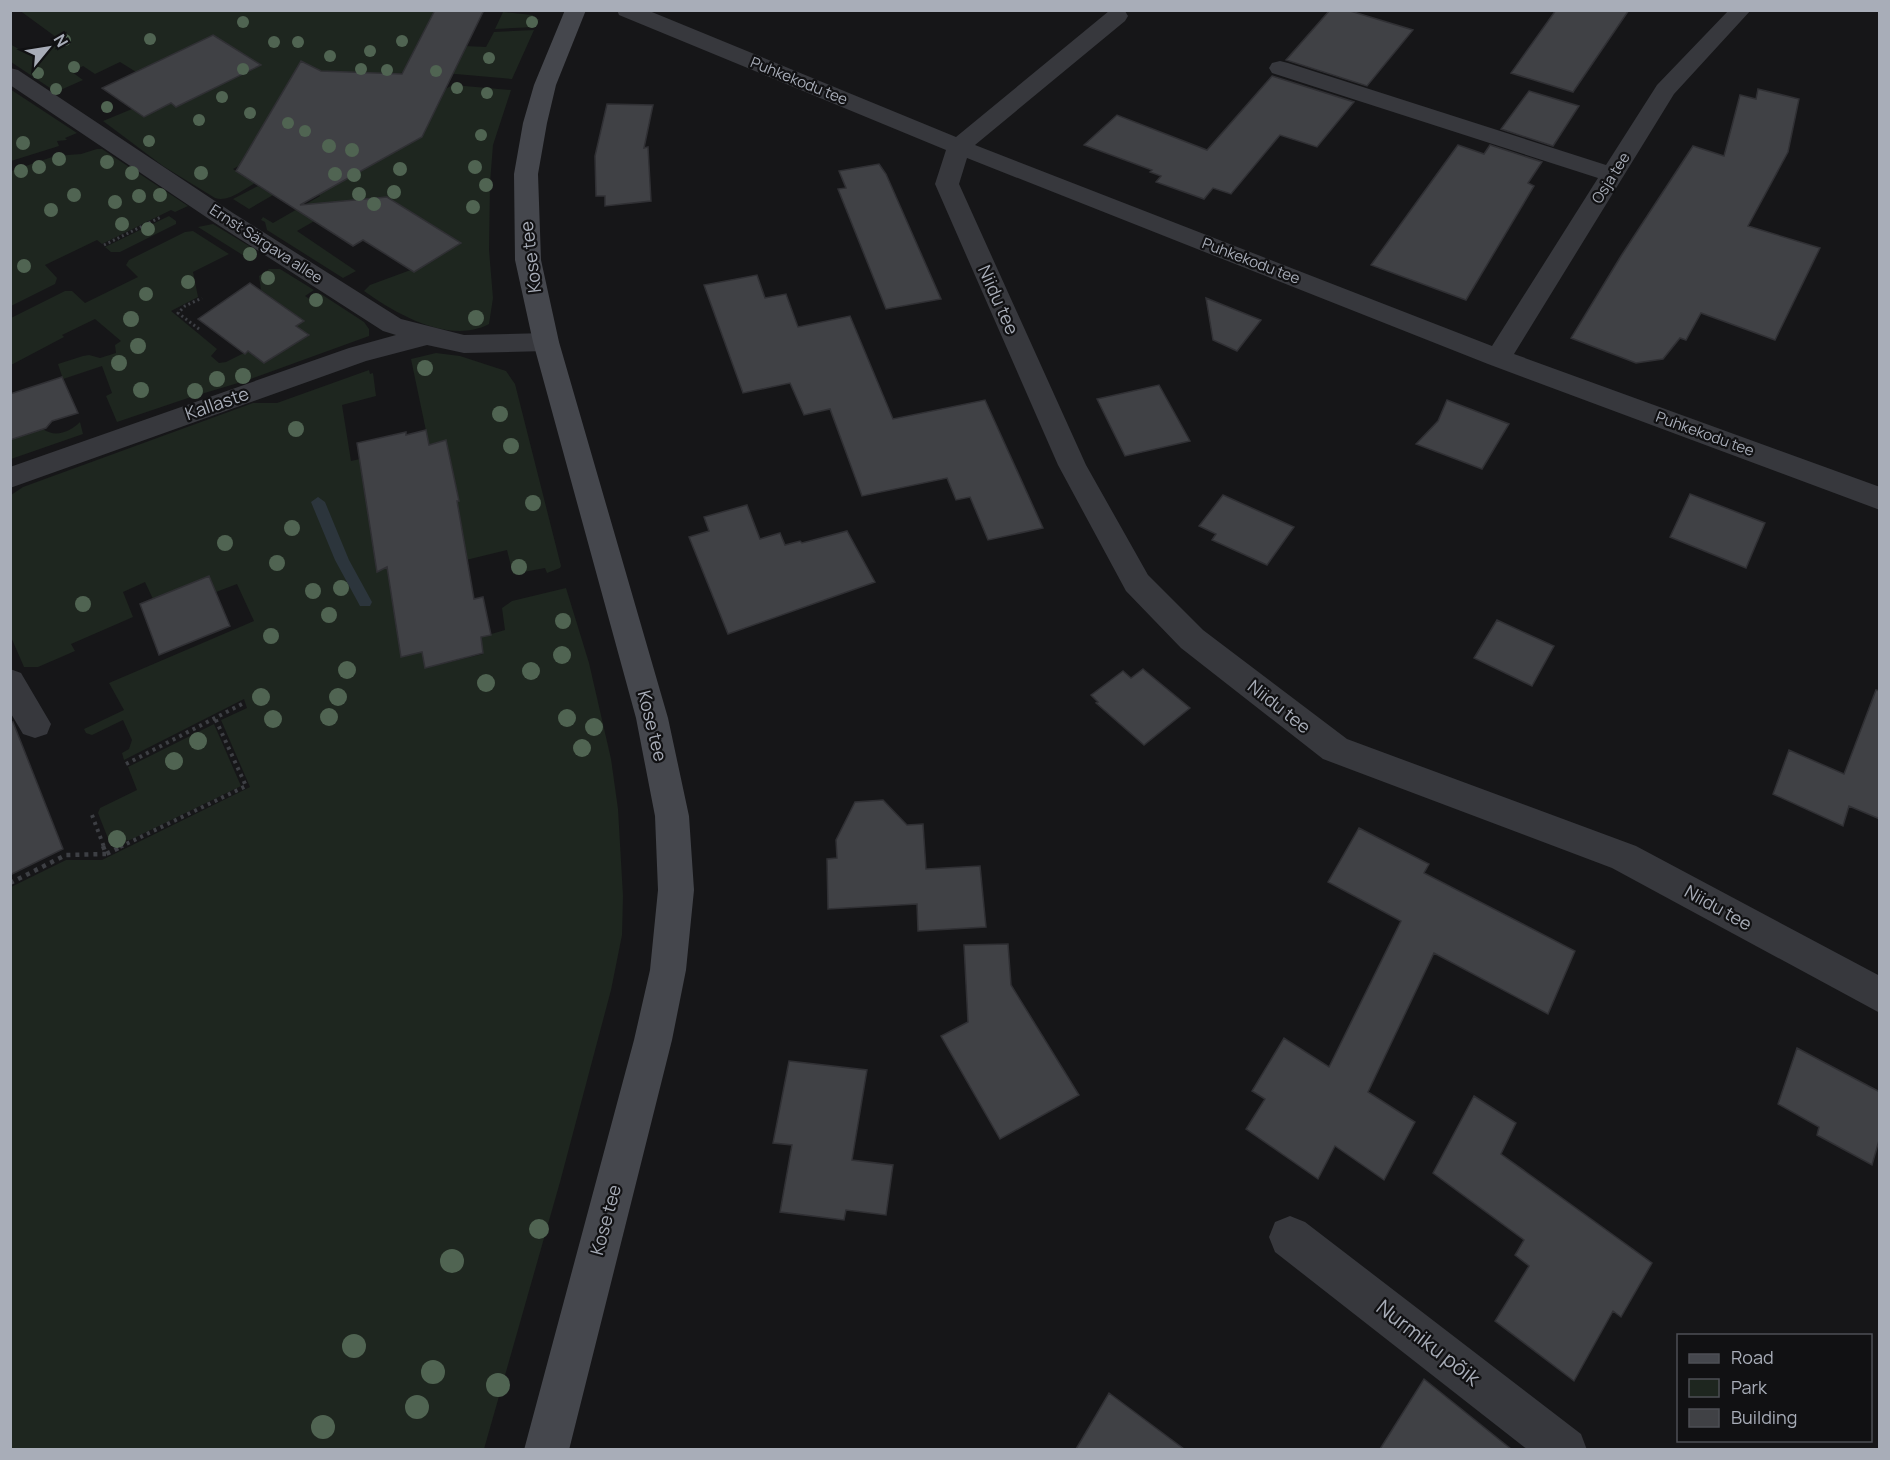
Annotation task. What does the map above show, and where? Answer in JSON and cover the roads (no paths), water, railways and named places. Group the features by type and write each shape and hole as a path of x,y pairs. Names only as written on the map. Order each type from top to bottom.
{"main road":[{"name":"Kose tee","path":"546,1449 653,1040 668,970 676,890 672,816 652,718 546,342 528,260 526,174 535,123 545,85 576,10"}],"street":[{"name":"Puhkekodu tee","path":"627,10 959,147 1498,358 1880,499"},
{"name":"Osja tee","path":"1498,358 1665,90 1741,10"},
{"path":"959,147 1117,16"},
{"path":"1280,68 1614,175"},
{"name":"Ernst Särgava allee","path":"10,75 224,218 392,325 426,336 485,345 546,342"},
{"name":"Niidu tee","path":"959,147 947,184 1072,465 1137,583 1191,639 1335,749 1624,857 1880,996"},
{"name":"Kallaste","path":"10,478 358,354 426,336"},
{"path":"10,682 35,724"},
{"name":"Nurmiku põik","path":"1290,1237 1565,1449"}],"waterway":[{"path":"318,502 342,560 365,602"}]}
